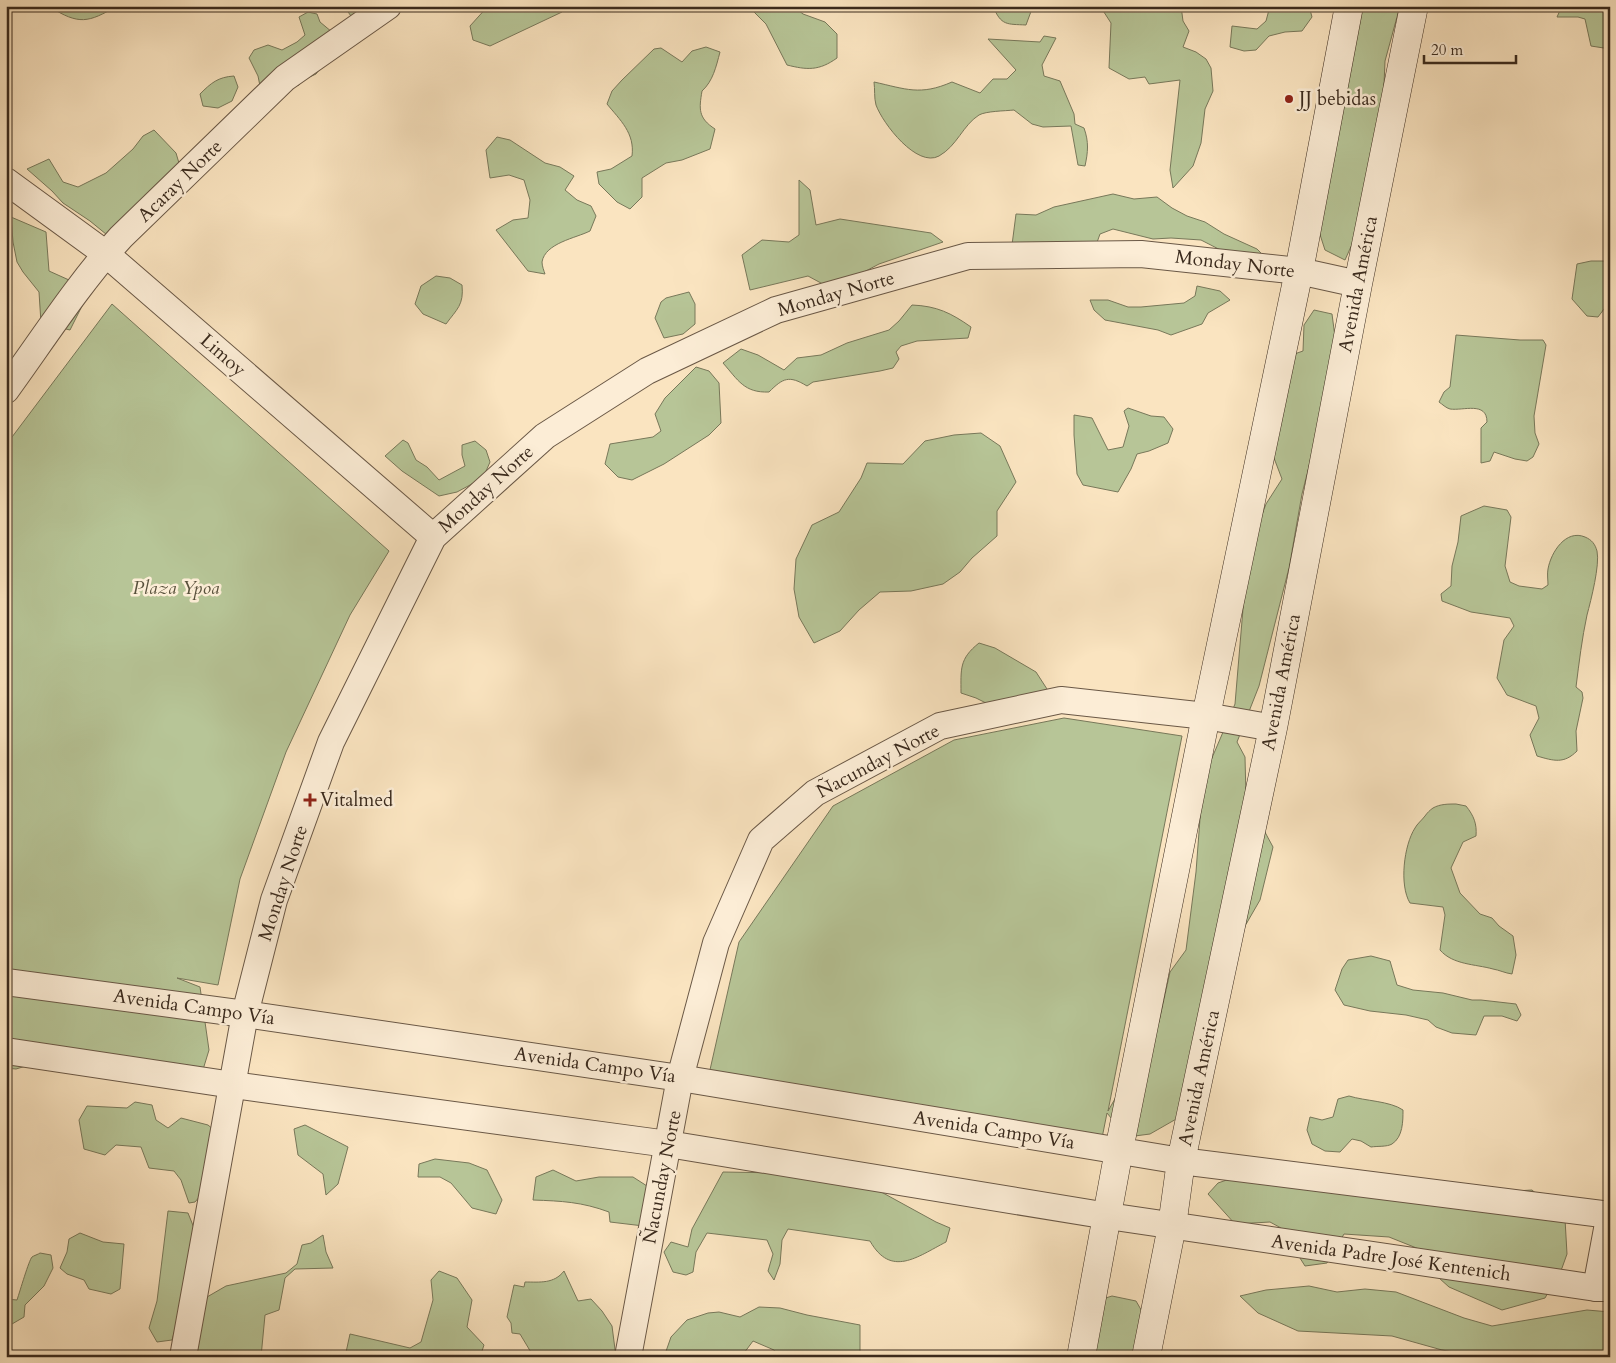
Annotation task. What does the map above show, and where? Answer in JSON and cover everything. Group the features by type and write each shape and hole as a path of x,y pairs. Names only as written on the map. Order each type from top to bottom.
{"main road":[{"path":"1081,1357 1119,1150 1206,716 1299,271 1349,6"},
{"name":"Avenida América","path":"1146,1357 1172,1226 1181,1161 1272,728 1414,6"}],"street":[{"name":"Acaray Norte","path":"6,390 106,254 121,237 284,78 388,6"},
{"name":"Limoy","path":"6,181 106,254 433,537"},
{"name":"Monday Norte","path":"183,1357 245,1014 274,900 331,742 433,537 545,436 647,370 776,310 968,256 1141,254 1299,271 1358,284"},
{"name":"Ñacunday Norte","path":"628,1357 680,1078 716,942 761,840 815,792 940,726 1061,700 1206,716 1272,728"},
{"name":"Avenida Campo Vía","path":"6,982 245,1014 680,1078 1181,1161"},
{"path":"6,1051 233,1085 668,1144 1172,1226"},
{"path":"1181,1161 1610,1215 1603,1288"},
{"name":"Avenida Padre José Kentenich","path":"1172,1226 1603,1288"}],"green space":[{"path":"117,6 91,19 84,20 69,17 50,7"},
{"path":"344,6 385,6 353,19"},
{"path":"488,6 568,6 562,12 490,46 473,40 470,26"},
{"path":"751,6 793,6 803,14 825,22 837,34 837,58 813,68 787,65 766,24 751,9"},
{"path":"993,6 1033,6 1026,25 1005,23 996,13"},
{"path":"1100,6 1181,6 1183,21 1189,31 1183,47 1196,52 1206,59 1211,68 1213,91 1205,109 1201,143 1193,166 1173,188 1170,170 1180,80 1149,84 1145,77 1129,79 1109,68 1111,23"},
{"path":"1270,6 1309,6 1312,17 1302,31 1285,32 1269,36 1256,50 1244,51 1230,47 1232,26 1257,29 1266,21"},
{"path":"1354,6 1400,6 1385,61 1382,132 1357,233 1345,260 1325,250 1314,216"},
{"path":"1562,6 1610,6 1610,49 1591,46 1585,19 1557,17"},
{"path":"308,12 317,14 320,22 332,32 327,59 316,74 301,81 299,85 288,89 260,86 258,76 249,58 254,50 268,45 282,50 297,42 305,35 299,17"},
{"path":"1044,36 1056,38 1042,65 1044,76 1060,81 1074,114 1075,124 1084,128 1088,147 1085,166 1078,165 1071,126 1043,127 1032,124 1014,110 979,115 973,119 945,152 930,158 921,156 911,150 893,133 876,105 874,82 904,89 922,90 952,82 980,93 993,79 1007,79 1016,70 988,39 1040,42"},
{"path":"706,47 720,52 711,78 702,91 700,103 701,113 705,121 715,129 710,149 682,160 666,163 642,178 642,197 630,209 617,202 599,184 597,172 611,169 632,156 631,140 626,127 607,104 612,91 654,49 661,48 682,62 692,51"},
{"path":"234,76 238,87 232,101 218,108 203,106 200,94 204,90 219,79"},
{"path":"154,130 176,153 184,180 112,239 63,203 27,169 49,159 63,182 78,187 106,173 133,149 143,136"},
{"path":"497,137 510,140 545,163 560,167 574,176 565,190 577,200 591,206 596,216 590,231 562,242 549,250 542,262 545,274 528,271 496,230 513,220 528,218 530,200 524,180 509,175 490,178 486,150"},
{"path":"799,180 810,190 816,225 840,219 931,233 943,242 879,264 832,289 808,276 750,290 742,255 762,240 789,242 799,235"},
{"path":"1113,194 1134,199 1157,197 1187,216 1205,222 1224,234 1257,249 1265,257 1242,261 1201,240 1153,239 1113,229 1100,234 1095,248 1012,245 1016,214 1036,215 1054,207"},
{"path":"11,217 46,232 49,271 69,280 85,281 88,294 70,330 41,323 39,292 17,262"},
{"path":"1604,261 1610,271 1610,301 1598,317 1587,316 1572,299 1577,264"},
{"path":"436,276 450,278 462,285 461,302 446,324 423,314 415,304 421,286"},
{"path":"1197,286 1220,291 1230,300 1208,313 1202,324 1171,335 1158,330 1105,320 1094,310 1090,300 1108,300 1128,307 1184,303 1195,296"},
{"path":"689,292 695,304 695,324 683,334 664,338 655,318 661,302 666,298"},
{"name":"Plaza Ypoa","path":"112,304 389,551 350,615 286,752 240,879 218,985 177,978 200,987 209,1050 198,1086 39,1062 16,1069 6,1068 6,445"},
{"path":"912,305 943,311 957,318 971,327 968,338 917,341 901,346 896,352 899,359 893,368 813,382 807,386 791,379 782,381 769,392 760,392 747,388 723,363 741,349 758,355 784,370 797,358 821,355 847,343 889,330"},
{"path":"1314,310 1332,314 1335,337 1326,399 1302,494 1289,568 1259,686 1237,742 1245,757 1246,797 1273,847 1260,900 1245,926 1230,983 1178,1118 1150,1134 1127,1137 1107,1113 1100,1148 707,1083 739,942 833,806 954,740 1064,718 1182,736 1108,1111 1159,1022 1170,972 1186,950 1196,872 1203,779 1235,704 1244,597 1252,541 1266,504 1282,479 1269,445 1280,359 1303,351 1304,325"},
{"path":"1456,335 1543,340 1546,345 1534,416 1535,433 1539,444 1533,457 1527,461 1494,452 1490,461 1481,463 1481,428 1487,422 1486,415 1479,409 1450,409 1439,402 1444,392 1450,387"},
{"path":"696,367 709,371 719,383 721,423 709,435 664,464 632,480 618,477 605,464 610,444 653,437 661,431 655,414 665,398"},
{"path":"1128,408 1151,416 1164,417 1173,429 1168,443 1137,454 1118,492 1083,485 1077,474 1074,415 1092,418 1108,450 1123,447 1129,426 1124,411"},
{"path":"981,433 1000,446 1016,482 997,511 997,536 972,558 960,572 943,584 911,591 880,592 859,610 840,631 814,643 799,617 794,589 796,559 812,525 839,512 861,478 867,463 903,464 925,441 954,435"},
{"path":"403,440 408,443 416,460 427,467 439,480 465,466 462,445 475,441 486,450 490,462 483,478 457,492 439,496 402,471 385,456"},
{"path":"1484,506 1507,510 1511,517 1505,566 1510,582 1519,586 1542,589 1548,585 1548,571 1552,556 1560,544 1572,536 1578,535 1587,538 1593,542 1597,551 1596,573 1587,615 1576,687 1582,692 1583,698 1576,731 1577,751 1563,760 1537,756 1530,735 1539,718 1536,706 1507,695 1497,678 1504,640 1514,626 1510,618 1471,612 1442,601 1441,594 1451,586 1452,566 1458,542 1461,516"},
{"path":"979,643 995,648 1036,672 1047,689 1044,699 1000,710 961,693 962,665 968,654"},
{"path":"1456,804 1466,806 1471,813 1476,828 1476,836 1463,842 1451,868 1460,893 1480,914 1492,918 1499,926 1513,936 1516,955 1512,974 1465,963 1445,955 1440,950 1445,915 1443,907 1410,903 1407,895 1404,865 1411,835 1417,825 1433,808 1441,805"},
{"path":"1371,956 1390,961 1397,985 1413,990 1443,993 1472,1000 1516,1004 1521,1015 1517,1021 1502,1016 1484,1016 1476,1035 1452,1033 1436,1027 1428,1020 1406,1015 1370,1011 1344,1005 1335,990 1342,969 1348,960"},
{"path":"1349,1096 1391,1105 1403,1110 1402,1128 1396,1141 1387,1146 1371,1147 1361,1141 1352,1139 1340,1152 1325,1151 1312,1144 1307,1130 1310,1117 1322,1120 1333,1117 1338,1099"},
{"path":"135,1102 152,1105 156,1120 168,1128 181,1118 208,1125 220,1135 201,1195 195,1202 189,1203 181,1180 174,1171 149,1168 141,1147 116,1145 105,1155 84,1149 79,1120 87,1106 127,1108"},
{"path":"305,1125 348,1147 338,1184 326,1195 323,1174 298,1155 294,1129"},
{"path":"435,1159 469,1163 487,1170 502,1200 496,1214 472,1208 451,1183 440,1177 418,1177 419,1164"},
{"path":"553,1170 576,1181 599,1177 633,1177 647,1186 652,1227 610,1222 609,1212 590,1206 533,1200 536,1177"},
{"path":"723,1172 783,1173 863,1182 950,1228 946,1242 915,1258 896,1262 887,1259 878,1252 870,1241 788,1229 782,1240 780,1264 774,1280 768,1271 773,1254 767,1240 707,1233 696,1252 693,1272 686,1275 673,1272 664,1252 671,1242 688,1247 692,1229"},
{"path":"1241,1175 1386,1199 1532,1190 1565,1219 1567,1254 1562,1268 1545,1298 1502,1310 1449,1287 1429,1269 1419,1249 1389,1237 1344,1234 1327,1263 1305,1266 1281,1228 1270,1222 1235,1224 1208,1194 1218,1183"},
{"path":"168,1211 188,1213 194,1228 178,1320 172,1340 157,1342 149,1328 157,1301"},
{"path":"80,1233 103,1242 124,1244 120,1289 111,1294 89,1289 84,1280 67,1274 60,1268 67,1252 69,1239"},
{"path":"323,1235 326,1252 333,1268 295,1269 285,1278 279,1310 265,1315 261,1357 195,1357 207,1297 226,1286 286,1273 297,1264 302,1245 311,1243"},
{"path":"40,1253 51,1255 53,1268 44,1286 25,1305 24,1317 12,1324 6,1322 6,1299 17,1300 31,1259"},
{"path":"439,1271 457,1278 472,1300 467,1327 484,1345 480,1357 345,1357 350,1334 410,1348 421,1342 433,1300 431,1280"},
{"path":"564,1271 578,1301 591,1299 612,1326 616,1357 552,1357 545,1352 532,1354 520,1334 512,1333 511,1323 507,1317 514,1285 524,1287 525,1282 551,1280"},
{"path":"1309,1286 1337,1292 1365,1289 1396,1292 1464,1318 1492,1326 1587,1310 1610,1312 1610,1357 1483,1357 1442,1350 1392,1336 1298,1331 1258,1313 1240,1296 1266,1290"},
{"path":"1112,1296 1136,1301 1147,1320 1144,1357 1086,1357 1077,1307"},
{"path":"759,1307 780,1308 860,1325 860,1357 779,1357 774,1350 753,1341 741,1357 664,1357 671,1337 687,1320 708,1313 719,1312 740,1317"}],"place":[{"name":"JJ bebidas","path":"1289,99"},
{"name":"Vitalmed","path":"310,800"}]}
